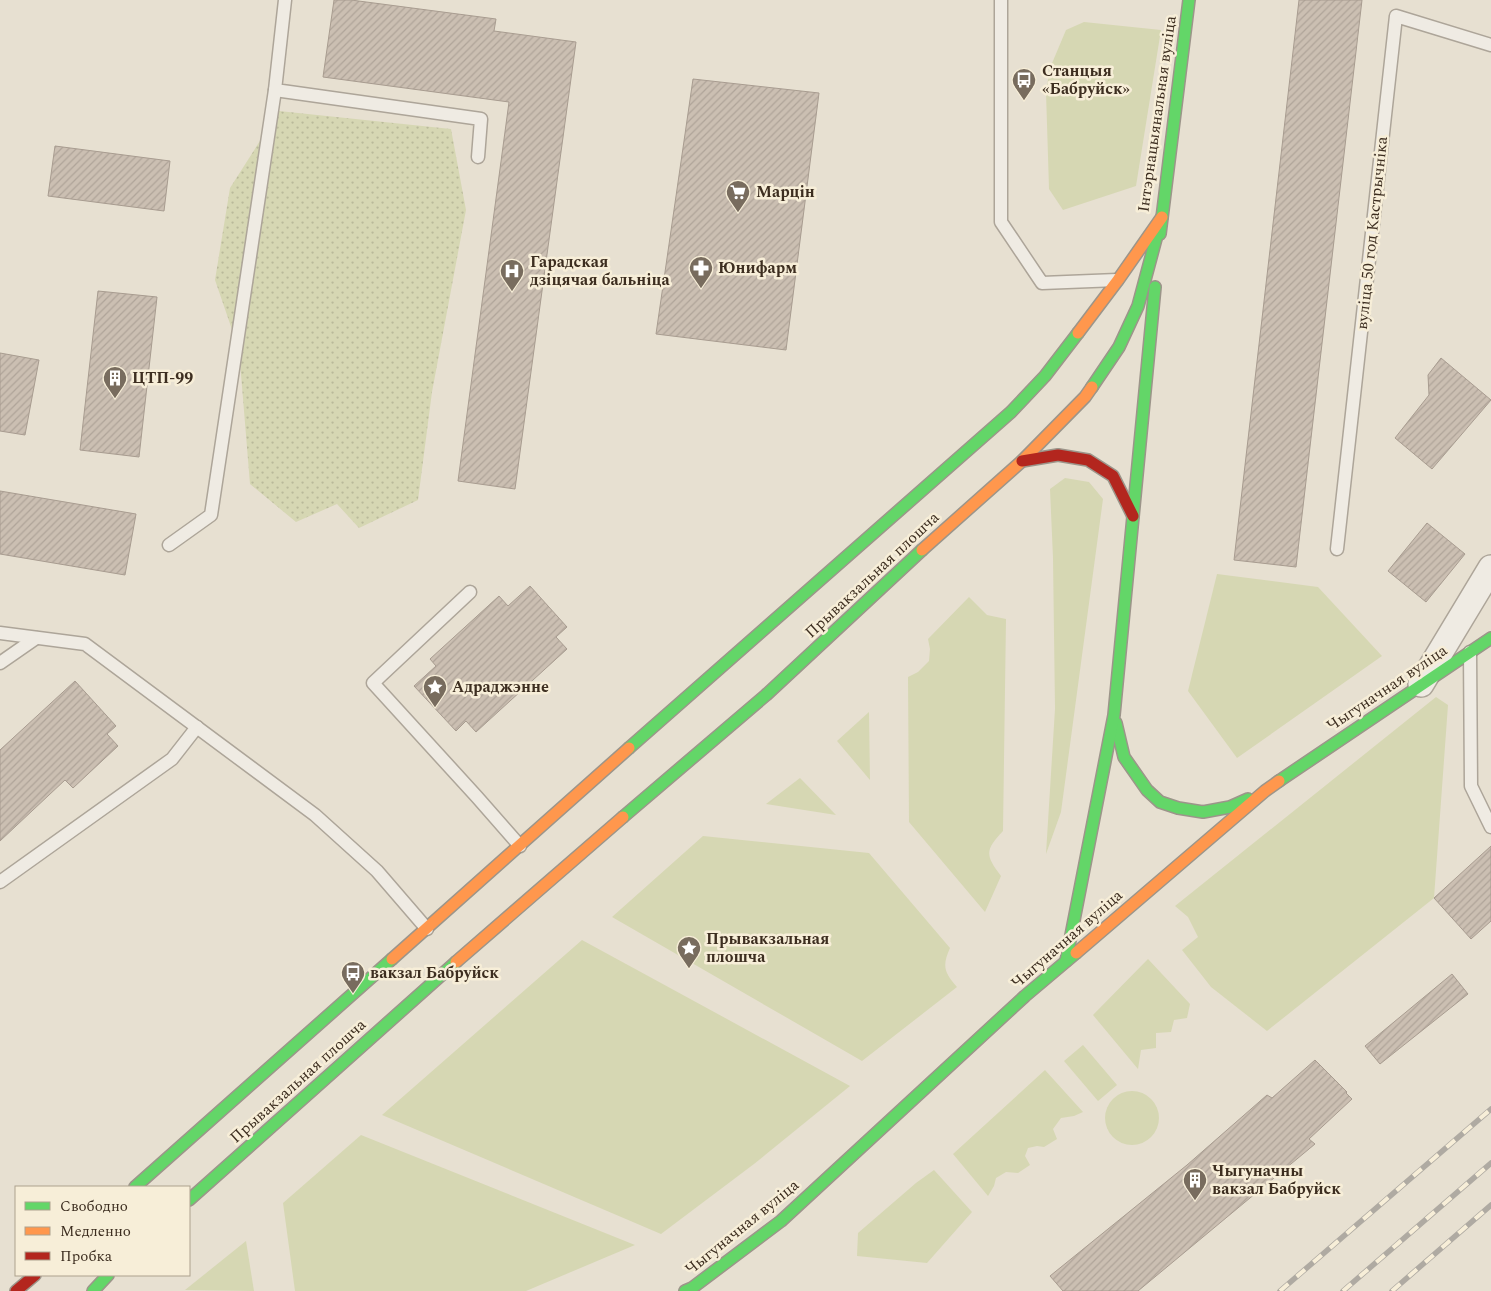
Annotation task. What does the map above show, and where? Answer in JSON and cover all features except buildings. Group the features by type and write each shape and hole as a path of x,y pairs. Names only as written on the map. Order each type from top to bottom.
{"main road":[{"name":"Інтэрнацыянальная вуліца","path":"1118,280 1162,217 1189,0"},
{"name":"Прывакзальная плошча","path":"190,1199 519,906 766,695 952,522 1022,461 1085,397 1119,347 1138,306 1162,217"},
{"path":"1066,961 1114,715 1162,217"},
{"name":"Прывакзальная плошча","path":"136,1186 839,562 1011,412 1045,376 1118,280"},
{"path":"1022,461 1058,456 1088,460 1113,476 1133,516"},
{"name":"Чыгуначная вуліца","path":"685,1291 692,1288 781,1220 1025,996 1266,791 1491,638"},
{"path":"1114,715 1124,758 1146,790 1160,802 1178,808 1203,812 1230,807 1266,791"},
{"path":"16,1291 34,1276"},
{"path":"93,1291 107,1276"}],"street":[{"path":"1421,684 1491,568"}],"lane":[{"path":"169,545 212,515 275,90 285,0"},
{"path":"1001,0 1001,222 1042,283 1118,280"},
{"name":"вуліца 50 год Кастрычніка","path":"1337,549 1396,16 1491,46"},
{"path":"275,90 481,119 478,157"},
{"path":"470,592 373,683 477,796 520,846"},
{"path":"0,633 85,644 315,815 377,871 427,929"},
{"path":"0,663 36,638"},
{"path":"1470,652 1471,786 1491,827"},
{"path":"0,882 172,759 197,727"}],"green space":[{"path":"1084,22 1161,30 1136,186 1063,210 1049,189 1046,92 1050,68 1066,30"},
{"path":"279,111 451,129 466,210 432,392 418,500 359,528 337,504 296,522 250,484 239,350 215,280 230,188"},
{"path":"1065,478 1089,482 1103,499 1061,812 1046,854 1055,709 1050,489"},
{"path":"1217,574 1318,587 1382,656 1237,758 1188,691"},
{"path":"969,597 987,615 1006,619 1003,831 993,843 989,853 992,863 1001,876 985,912 909,822 908,677 918,672 929,661 930,649 928,639"},
{"path":"1436,697 1448,705 1434,898 1267,1031 1211,987 1182,950 1198,937 1188,917 1175,906"},
{"path":"869,712 870,780 837,741"},
{"path":"800,778 836,815 766,804"},
{"path":"703,836 869,853 950,948 945,964 949,977 957,987 862,1061 612,917"},
{"path":"582,940 850,1086 754,1164 661,1234 382,1115"},
{"path":"1148,959 1190,1004 1187,1018 1174,1020 1171,1032 1156,1033 1156,1048 1141,1050 1138,1069 1093,1015"},
{"path":"1083,1045 1117,1085 1098,1101 1064,1061"},
{"path":"1045,1070 1083,1112 1061,1118 1053,1129 1057,1139 1044,1147 1028,1148 1025,1156 1030,1165 1018,1173 1006,1172 996,1178 988,1196 953,1154"},
{"path":"1127,1091 1137,1091 1147,1095 1155,1103 1159,1118 1155,1133 1147,1141 1137,1145 1127,1145 1117,1141 1109,1133 1105,1123 1105,1113 1109,1103 1117,1095"},
{"path":"361,1135 635,1245 526,1291 295,1291 283,1203"},
{"path":"934,1170 972,1212 927,1263 857,1256 858,1233"},
{"path":"246,1241 254,1291 185,1290"}],"railway":[{"path":"1280,1291 1491,1109"},
{"path":"1343,1291 1491,1163"},
{"path":"1392,1291 1491,1205"}],"traffic: fast":[{"path":"1160,234 1189,0"},
{"path":"1092,387 1119,347 1138,306 1157,235"},
{"path":"1066,961 1114,715 1155,287"},
{"path":"629,748 1011,412 1045,376 1078,333"},
{"path":"623,817 766,695 922,550"},
{"path":"1279,781 1491,638"},
{"path":"1116,723 1124,757 1147,790 1160,802 1178,808 1203,812 1230,807 1248,799"},
{"path":"685,1291 692,1288 781,1221 1025,996 1076,953"},
{"path":"136,1186 392,959"},
{"path":"190,1199 456,962"},
{"path":"93,1291 107,1276"}],"traffic: slow":[{"path":"1078,333 1162,217"},
{"path":"922,550 1022,461 1085,397 1092,387"},
{"path":"392,959 629,748"},
{"path":"1076,953 1279,781"},
{"path":"456,962 623,817"}],"traffic: jam":[{"path":"1022,461 1058,455 1088,460 1113,476 1133,516"},
{"path":"16,1291 34,1276"}],"place":[{"name":"Станцыя «Бабруйск»","path":"1024,101"},
{"name":"Марцін","path":"738,213"},
{"name":"Юнифарм","path":"701,289"},
{"name":"Гарадская дзіцячая бальніца","path":"512,292"},
{"name":"ЦТП-99","path":"115,399"},
{"name":"Адраджэнне","path":"435,708"},
{"name":"Прывакзальная плошча","path":"689,969"},
{"name":"вакзал Бабруйск","path":"353,994"},
{"name":"Чыгуначны вакзал Бабруйск","path":"1195,1201"}]}
